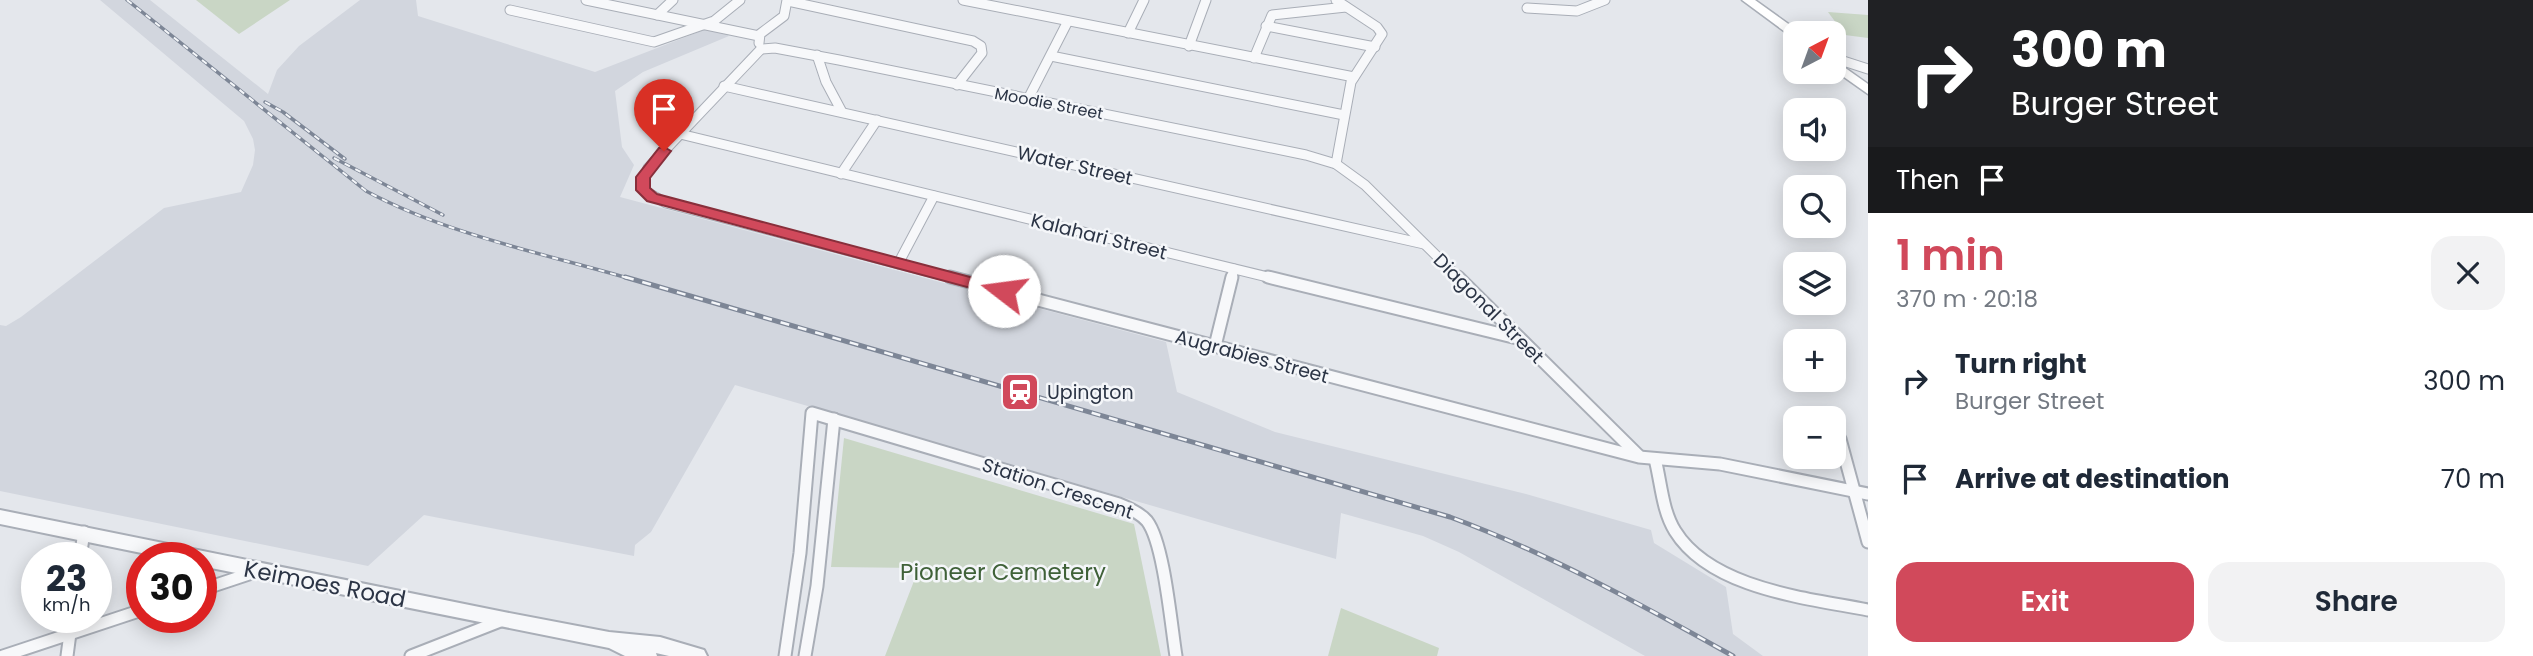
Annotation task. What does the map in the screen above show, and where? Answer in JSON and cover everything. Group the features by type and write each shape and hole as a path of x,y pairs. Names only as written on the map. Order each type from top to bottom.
{"main road":[{"path":"1748,0 1783,26"},
{"path":"1846,73 1868,90"}],"street":[{"path":"586,0 759,36"},
{"path":"657,15 673,0"},
{"path":"510,10 643,41 670,37 720,18 740,0"},
{"path":"963,0 1008,4 1068,21 1354,77"},
{"path":"1128,33 1144,0"},
{"path":"1189,46 1206,0"},
{"path":"1336,0 1380,30 1381,38 1354,77 1336,164"},
{"path":"1527,8 1581,11 1595,7 1605,0"},
{"path":"759,36 780,20 787,11 787,1 949,34 975,42 981,47 982,53 957,85"},
{"path":"1254,58 1272,15 1346,7"},
{"path":"1028,99 1068,21"},
{"path":"1266,26 1375,47"},
{"path":"680,134 761,49 759,36"},
{"name":"Moodie Street","path":"761,49 775,48 817,55 1313,156 1336,164"},
{"path":"817,55 826,82 842,112"},
{"path":"1051,56 1344,115"},
{"path":"1846,62 1868,69"},
{"name":"Water Street","path":"724,86 1426,245"},
{"path":"841,174 877,120"},
{"name":"Kalahari Street","path":"680,134 1518,338"},
{"name":"Augrabies Street","path":"680,134 646,171 642,181 643,190 652,198 1639,457 1720,464 1868,494"},
{"name":"Diagonal Street","path":"1336,164 1365,185 1639,457"},
{"path":"898,264 934,196"},
{"path":"1214,346 1234,269"},
{"name":"Station Crescent","path":"785,656 800,553 812,413 1119,504 1141,514 1153,527 1157,542 1176,656"},
{"path":"805,656 821,555 834,419"},
{"path":"1654,459 1676,533 1705,562 1728,576 1746,582 1868,610"},
{"path":"1846,461 1868,541"},
{"name":"Keimoes Road","path":"0,517 609,640"},
{"path":"82,542 83,533"},
{"path":"217,585 258,571"},
{"path":"3,656 126,615"},
{"path":"411,656 503,620"},
{"path":"67,656 70,634"},
{"path":"609,640 648,656"},
{"path":"609,640 650,643 698,656"}],"shaded area":[{"path":"100,0 150,0 268,94 277,70 299,46 360,0 416,0 418,16 595,72 714,26 729,36 643,72 615,91 622,147 634,165 620,197 1166,342 1177,392 1275,432 1526,494 1651,530 1654,543 1726,587 1733,634 1763,656 1645,656 1459,552 1423,536 1341,513 1336,559 735,385 651,532 635,545 634,556 424,515 368,566 0,491 0,325 6,326 21,317 164,208 241,192 253,165 253,139 244,121"}],"green space":[{"path":"196,0 290,0 239,34"},
{"path":"1828,12 1868,15 1868,38 1846,35 1846,21 1835,21"},
{"name":"Pioneer Cemetery","path":"844,438 1134,524 1161,656 885,656 919,568 831,567"},
{"path":"1341,608 1439,648 1437,656 1328,656"}],"railway":[{"path":"127,0 366,191 462,231 631,279"},
{"path":"265,102 283,112 345,159"},
{"path":"334,158 443,215"},
{"path":"625,277 1450,517 1559,563 1733,656"}],"place":[{"name":"Upington","path":"1020,392"}],"route":[{"path":"664,151 643,177 643,190 652,198 1004,291"}]}
